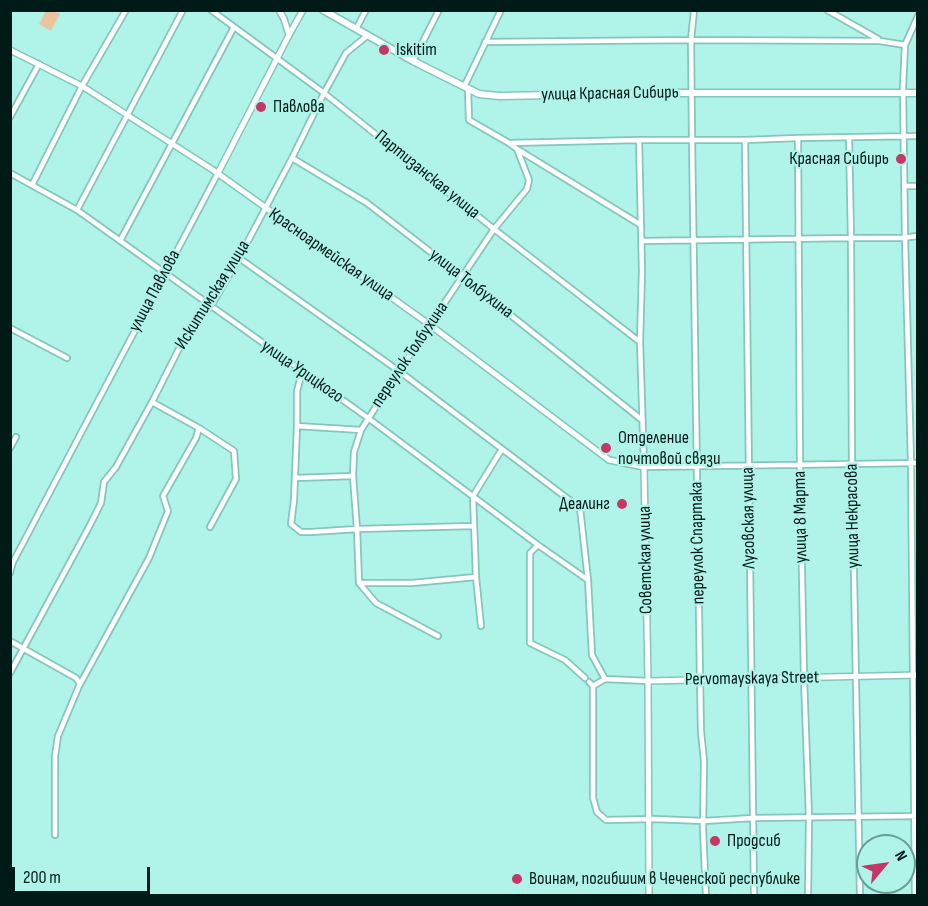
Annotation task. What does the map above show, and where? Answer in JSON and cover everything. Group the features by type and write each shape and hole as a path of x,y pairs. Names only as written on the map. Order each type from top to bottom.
{"main road":[{"name":"улица Красная Сибирь","path":"323,10 413,61 479,94 499,96 918,93"}],"street":[{"path":"32,185 82,86 126,10"},
{"path":"77,210 183,10"},
{"name":"Партизанская улица","path":"211,10 324,93 640,342"},
{"path":"279,10 289,35"},
{"name":"улица Павлова","path":"10,573 12,561 303,10"},
{"path":"357,29 366,10"},
{"path":"413,61 439,10"},
{"path":"501,10 466,88 469,120 640,225"},
{"name":"переулок Спартака","path":"694,10 691,40 693,240 706,896"},
{"path":"827,10 880,41"},
{"path":"915,896 915,675 903,93 905,45 918,16"},
{"path":"120,241 234,27"},
{"name":"Искитимская улица","path":"10,673 101,503 104,482 116,467 190,327 211,306 239,258 346,53 368,35"},
{"path":"485,42 880,41 905,45"},
{"name":"Красноармейская улица","path":"10,50 82,86 218,173 430,325 609,460 644,467"},
{"path":"10,117 39,64"},
{"path":"509,143 918,136"},
{"name":"улица Некрасова","path":"849,137 860,896"},
{"name":"улица 8 Марта","path":"798,138 800,465 808,896"},
{"name":"Советская улица","path":"639,140 642,241 640,342 648,681 649,896"},
{"name":"Луговская улица","path":"745,140 754,896"},
{"name":"переулок Толбухина","path":"359,583 353,476 354,452 361,430 494,229 527,189 529,180 517,149"},
{"name":"улица Толбухина","path":"292,158 367,203 642,420"},
{"name":"улица Урицкого","path":"10,173 77,210 368,418 588,580"},
{"path":"904,186 918,186"},
{"path":"642,241 918,236"},
{"path":"239,258 399,370 580,508 588,580 592,655 605,679 591,684 593,798 597,812 606,820 704,821 753,818 916,816"},
{"path":"10,328 67,358"},
{"path":"302,372 297,391 295,478 291,524 301,532 473,526"},
{"path":"152,402 234,451 236,478 210,527"},
{"path":"297,426 361,430"},
{"path":"55,836 55,756 58,736 80,684 149,558 168,511 163,496 199,428"},
{"path":"10,448 16,437"},
{"path":"481,626 476,577 473,496 502,449"},
{"path":"644,467 918,463"},
{"path":"295,478 353,476"},
{"path":"538,545 530,553 531,643 565,660 585,678"},
{"path":"359,583 412,583 476,577"},
{"path":"359,583 376,603 438,636"},
{"path":"10,641 76,678 80,684"},
{"name":"Pervomayskaya Street","path":"605,679 648,681 915,675"}],"shaded area":[{"path":"46,11 60,14 51,31 39,24"}],"place":[{"name":"Iskitim","path":"384,50"},
{"name":"Павлова","path":"261,107"},
{"name":"Красная Сибирь","path":"901,159"},
{"name":"Отделение почтовой связи","path":"606,448"},
{"name":"Деалинг","path":"622,504"},
{"name":"Продсиб","path":"715,841"},
{"name":"Воинам, погибшим в Чеченской республике","path":"517,879"}]}
